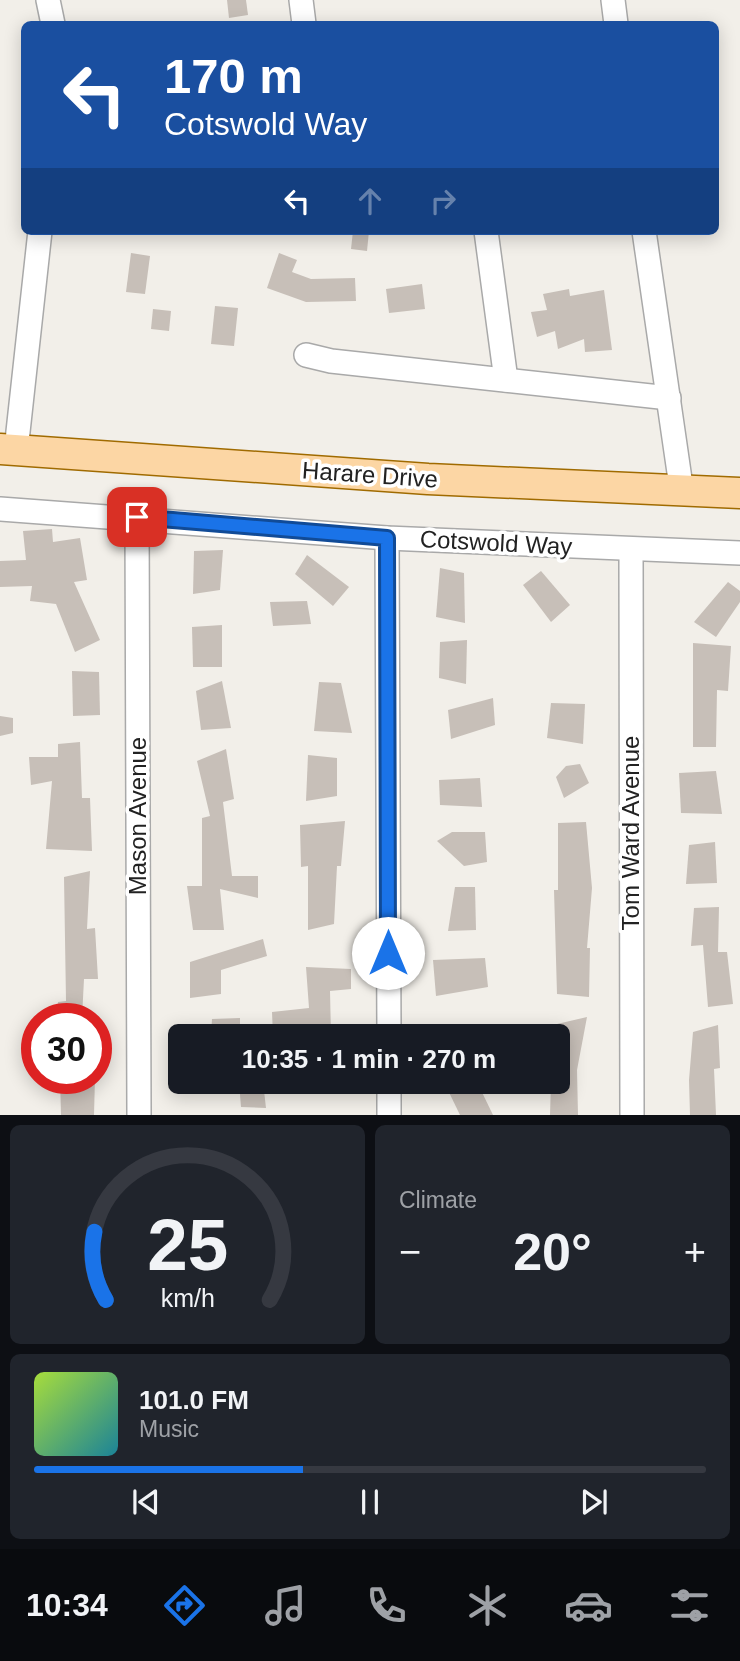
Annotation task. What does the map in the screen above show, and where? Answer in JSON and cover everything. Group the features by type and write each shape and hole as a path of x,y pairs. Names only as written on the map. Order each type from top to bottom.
{"main road":[{"name":"Harare Drive","path":"8,449 428,479 682,493 740,493"}],"street":[{"path":"48,0 52,21"},
{"path":"301,0 304,21"},
{"path":"613,0 616,21"},
{"path":"8,449 39,235"},
{"path":"487,235 506,380"},
{"path":"645,235 682,493"},
{"path":"306,355 331,361 668,398"},
{"name":"Cotswold Way","path":"0,509 137,517 387,538 740,553"},
{"name":"Mason Avenue","path":"137,517 139,1115"},
{"path":"387,538 388,1024"},
{"name":"Tom Ward Avenue","path":"631,550 632,1115"},
{"path":"389,1094 389,1115"}],"building":[{"path":"227,0 246,0 248,15 229,18"},
{"path":"353,235 369,235 367,251 351,249"},
{"path":"131,253 150,256 145,294 126,292"},
{"path":"279,253 297,260 292,272 311,279 355,278 356,301 306,302 267,288"},
{"path":"422,284 425,309 389,313 386,289"},
{"path":"569,289 570,296 604,290 612,350 585,352 584,339 558,349 555,331 537,337 531,312 547,310 543,294"},
{"path":"215,306 238,308 234,346 211,344"},
{"path":"153,309 171,311 169,331 151,329"},
{"path":"52,529 53,542 80,538 87,580 74,582 100,640 75,652 56,604 30,601 32,586 0,587 0,561 26,560 23,531"},
{"path":"223,550 220,590 193,594 194,551"},
{"path":"307,555 349,587 333,606 295,574"},
{"path":"440,568 464,573 465,623 436,617"},
{"path":"541,571 570,605 551,622 523,585"},
{"path":"728,582 740,591 740,602 716,637 694,622"},
{"path":"307,601 311,624 273,626 270,602"},
{"path":"222,625 222,667 193,667 192,627"},
{"path":"467,640 466,684 439,678 440,642"},
{"path":"693,643 731,646 728,691 717,690 716,747 693,747"},
{"path":"72,671 99,672 100,715 73,716"},
{"path":"222,681 231,728 201,730 196,691"},
{"path":"319,682 341,683 352,733 314,731"},
{"path":"493,698 495,725 451,739 448,710"},
{"path":"551,703 585,704 583,744 547,738"},
{"path":"0,716 13,718 13,733 0,736"},
{"path":"80,742 82,798 90,798 92,851 46,849 52,781 31,785 29,757 58,757 58,744"},
{"path":"226,749 234,799 223,802 232,876 258,876 258,898 220,889 224,930 193,930 187,886 202,886 202,818 210,816 197,761"},
{"path":"308,755 337,758 337,796 306,801"},
{"path":"580,764 589,783 564,798 556,777 566,766"},
{"path":"716,771 722,814 681,813 679,773"},
{"path":"480,778 482,807 440,805 439,780"},
{"path":"345,821 341,866 337,866 334,924 308,930 308,866 301,867 300,825"},
{"path":"586,822 592,888 587,948 590,948 589,997 557,994 554,890 558,890 558,823"},
{"path":"452,832 485,832 487,862 464,866 437,841"},
{"path":"715,842 717,883 686,884 689,845"},
{"path":"90,871 87,929 95,928 98,979 84,979 83,1003 58,1003 66,1001 64,877"},
{"path":"455,887 475,887 476,930 448,931"},
{"path":"719,907 718,952 727,952 733,1004 708,1007 703,945 691,946 694,908"},
{"path":"263,939 267,956 221,970 221,994 190,998 190,962"},
{"path":"485,958 488,987 436,996 433,960"},
{"path":"306,967 351,969 351,989 330,991 331,1024 272,1024 272,1012 309,1008"},
{"path":"587,1017 577,1070 578,1115 550,1115 551,1094 570,1094 570,1024 557,1024"},
{"path":"240,1018 240,1024 212,1024 212,1019"},
{"path":"718,1025 720,1068 714,1069 716,1115 690,1115 689,1080 693,1032"},
{"path":"60,1094 95,1094 94,1115 61,1115"},
{"path":"240,1094 264,1094 266,1108 241,1107"},
{"path":"450,1094 483,1094 493,1115 460,1115"}],"route":[{"path":"137,517 387,538 388,953"}]}
